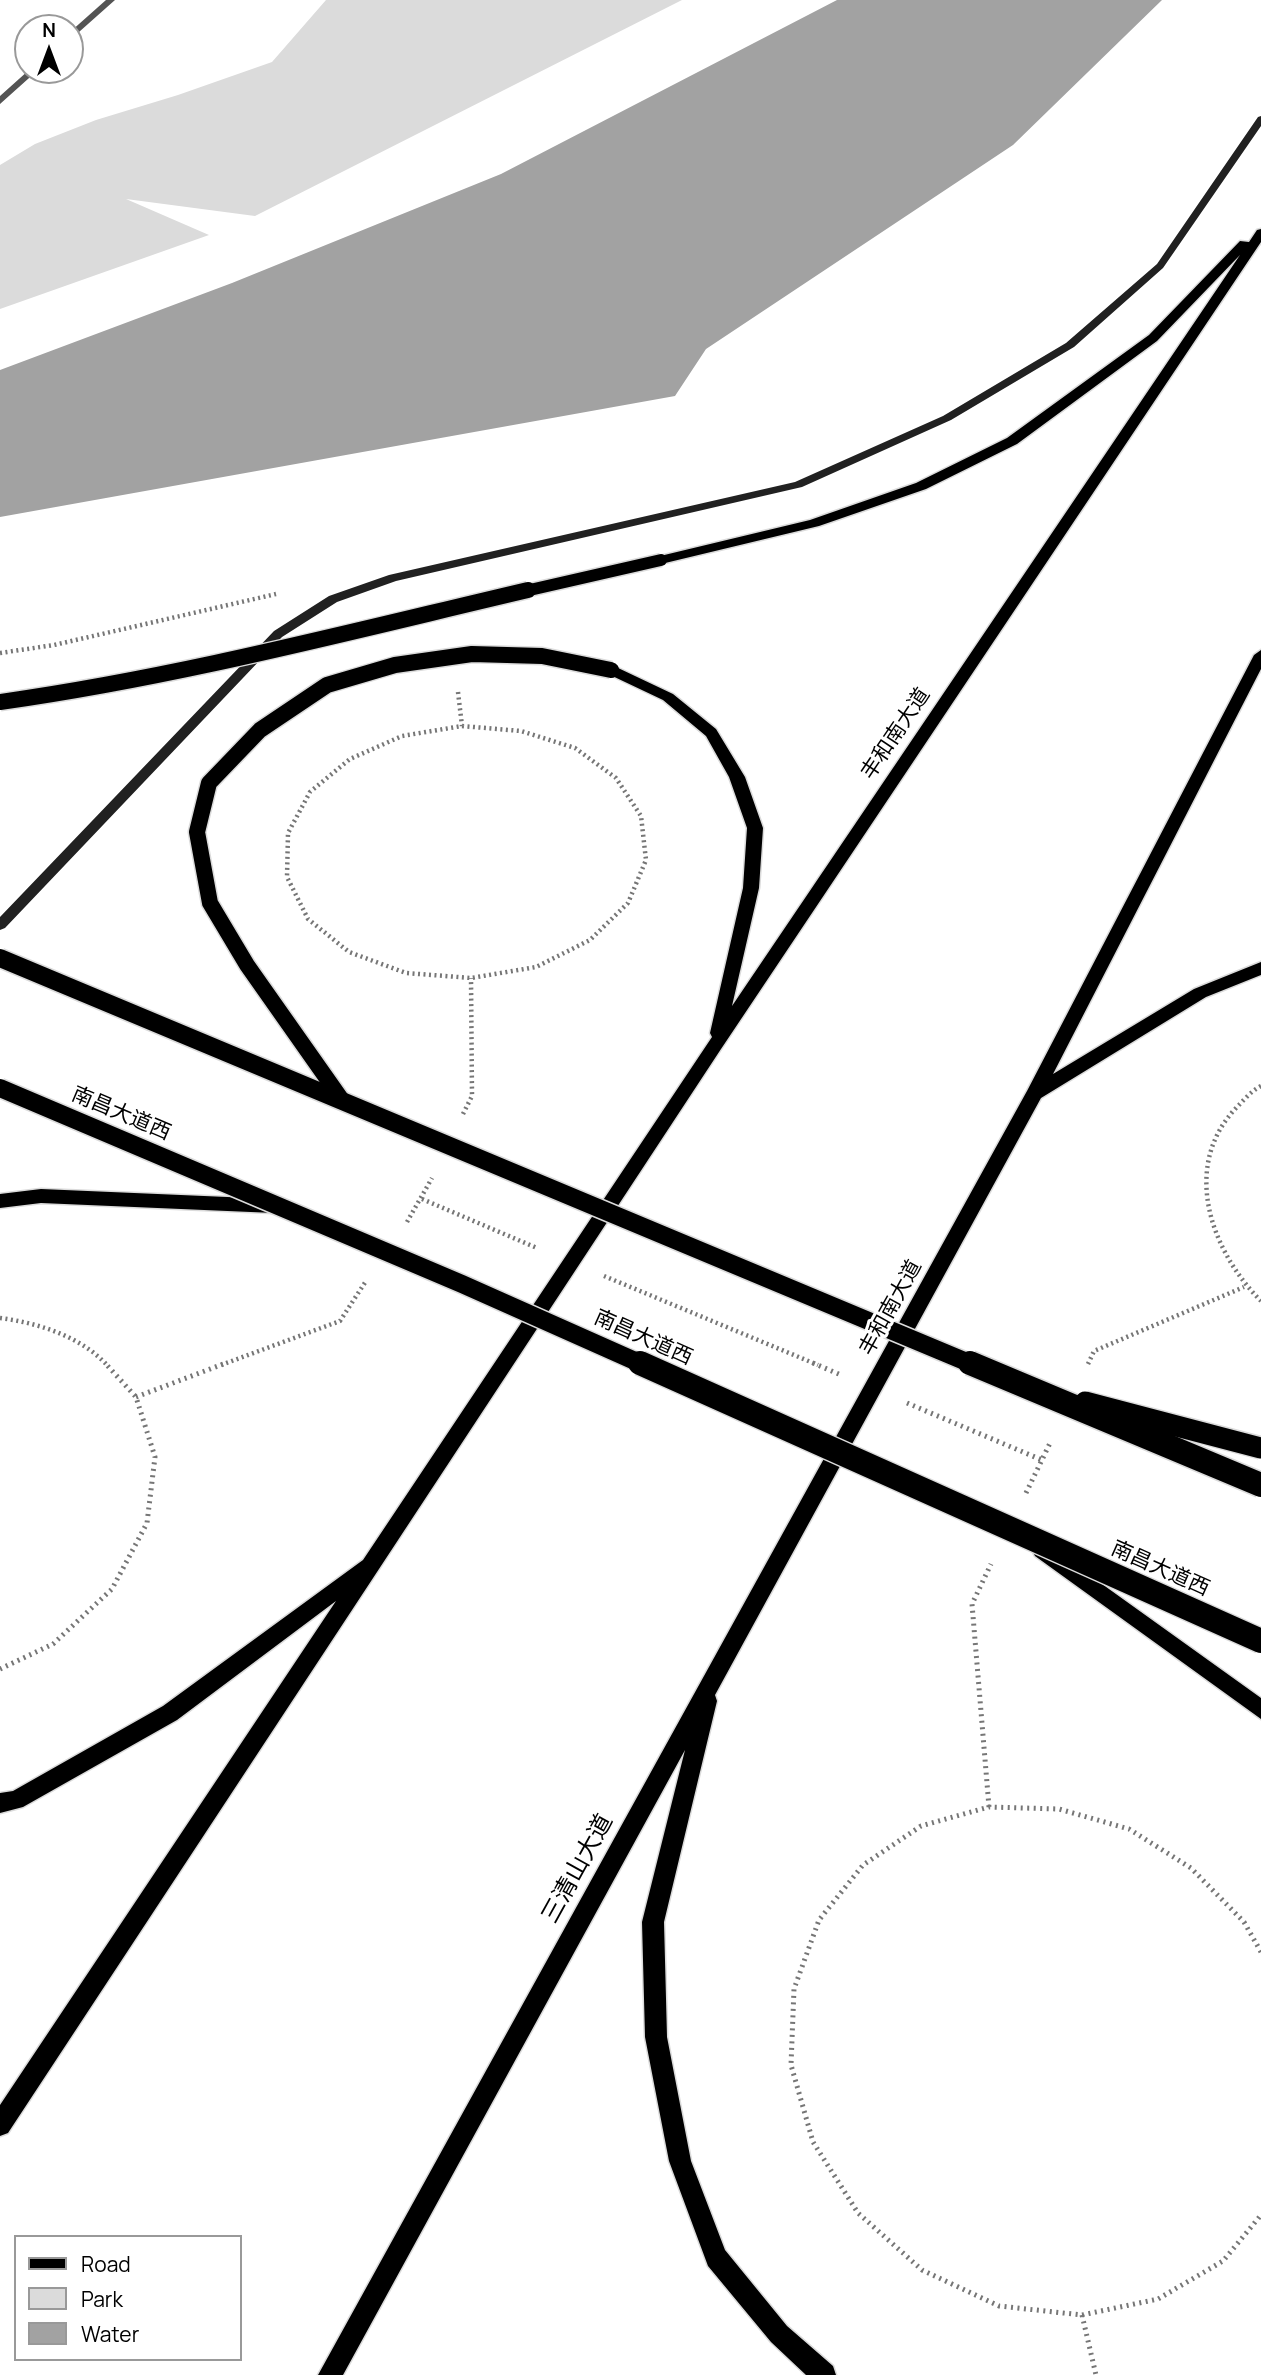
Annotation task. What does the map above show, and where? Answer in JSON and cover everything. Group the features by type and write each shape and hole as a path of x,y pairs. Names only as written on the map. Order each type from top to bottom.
{"highway":[{"path":"0,958 1261,1485"},
{"name":"南昌大道西","path":"0,1088 462,1284 1261,1641"}],"main road":[{"path":"0,925 278,634 333,599 393,578 798,485 947,418 1070,345 1160,266 1261,119"},
{"path":"0,702 57,694 251,654 662,560 814,523 921,486 1012,441 1153,338 1261,226"},
{"name":"丰和南大道","path":"572,1262 1261,233"},
{"path":"342,1100 247,965 210,903 197,832 209,783 260,730 327,685 395,665 472,654 542,656 611,670 668,697 711,733 737,777 755,828 751,888 715,1045"},
{"name":"丰和南大道","path":"872,1388 1035,1093 1261,655"},
{"path":"1035,1093 1200,993 1261,968"},
{"path":"0,1200 41,1196 274,1206"},
{"path":"0,2125 572,1262"},
{"path":"1027,1387 1261,1448"},
{"name":"三清山大道","path":"330,2375 872,1388"},
{"path":"1013,1530 1261,1710"},
{"path":"0,1803 16,1800 170,1713 374,1561"},
{"path":"712,1678 653,1922 656,2037 680,2161 716,2258 779,2334 824,2375"}],"street":[{"path":"84,24 111,0"},
{"path":"0,101 19,84"}],"path":[{"path":"0,653 54,645 281,593"},
{"path":"462,726 521,731 575,748 616,778 641,816 646,860 628,903 590,940 536,967 471,978 406,973 349,952 308,919 287,877 288,833 310,792 350,759 402,736 462,726"},
{"path":"1261,1086 1255,1089 1219,1128 1204,1178 1212,1232 1244,1287 1261,1301"},
{"path":"422,1199 1042,1460"},
{"path":"0,1318 37,1323 96,1352 136,1397 155,1457 147,1523 112,1589 53,1644 0,1669"},
{"path":"1261,1952 1244,1922 1191,1868 1129,1829 1059,1809 989,1807 921,1826 863,1865 819,1920 794,1989 791,2064 813,2142 858,2213 922,2270 999,2306 1082,2315 1158,2299 1223,2261 1261,2215"},
{"path":"1082,2315 1096,2375"}],"green space":[{"path":"326,0 682,0 255,216 126,199 209,235 0,309 0,165 35,144 96,120 272,62"}],"water":[{"path":"837,0 1162,0 1013,145 706,349 675,396 0,517 0,370 232,283 501,174"}]}
